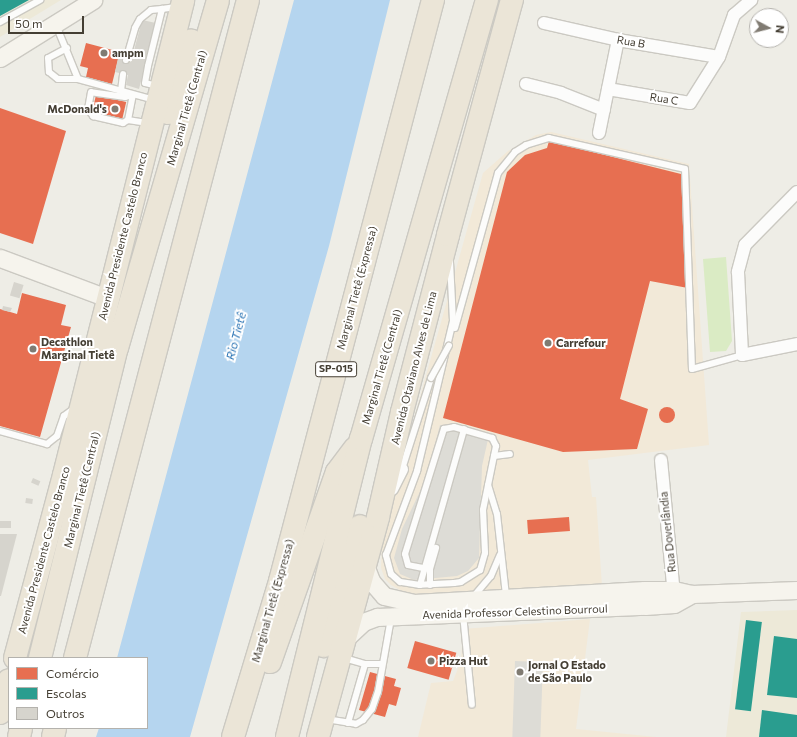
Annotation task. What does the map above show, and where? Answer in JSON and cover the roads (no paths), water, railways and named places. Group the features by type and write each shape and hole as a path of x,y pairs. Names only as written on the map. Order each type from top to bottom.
{"highway":[{"path":"119,249 132,230 204,0"},
{"name":"Marginal Tietê (Central)","path":"40,657 117,348 218,0"},
{"path":"96,433 104,424 116,396 201,112 238,0"},
{"path":"75,657 248,0"},
{"name":"Marginal Tietê (Expressa)","path":"233,737 280,581 433,0"},
{"path":"463,80 477,0"},
{"name":"Marginal Tietê (Central)","path":"287,737 362,439 487,0"},
{"name":"Avenida Otaviano Alves de Lima","path":"320,728 378,517 402,412 448,235 512,0"},
{"name":"Avenida Presidente Castelo Branco","path":"15,657 81,406 119,249 152,124 151,88 175,5"},
{"path":"294,737 375,476 402,412"},
{"path":"244,737 337,472 362,439"},
{"path":"0,712 8,684"}],"main road":[{"path":"0,58 93,0"},
{"path":"0,258 107,298"},
{"path":"365,565 371,581 384,596 375,607 384,617"},
{"name":"Avenida Professor Celestino Bourroul","path":"342,648 363,622 384,617 483,605 528,613 692,594 797,590"},
{"name":"Avenida Professor Celestino Bourroul","path":"384,596 414,603 483,605 674,597"}],"street":[{"path":"719,56 734,15 751,0"},
{"name":"Rua B","path":"544,23 618,40 719,56"},
{"path":"599,133 618,40"},
{"name":"Rua C","path":"608,90 690,103 719,56"},
{"path":"526,84 561,93 604,110"},
{"path":"797,192 745,245 740,257 738,272 742,355 797,344"},
{"name":"Rua Doverlândia","path":"661,460 674,597"},
{"path":"378,517 402,469"}],"lane":[{"path":"0,22 40,0"},
{"path":"126,60 135,28 140,19 151,10 175,5"},
{"path":"55,24 67,48 70,64 78,78"},
{"path":"67,48 48,58 49,72 58,79 78,78 133,95"},
{"path":"121,91 124,77"},
{"path":"151,88 125,97 97,92 89,95 87,105 93,116 123,123 128,120 152,124"},
{"path":"128,120 133,95"},
{"path":"402,469 431,378 449,346 470,282 498,173 515,152 526,145 549,138 685,169 692,369 742,355"},
{"path":"423,568 408,565 405,554 444,429 464,429 492,438 496,443 483,510 485,554 480,570 462,582 420,585 400,582 391,574 386,555 417,471 453,321 448,235"},
{"path":"0,431 47,444 57,436 69,411 81,406"},
{"path":"420,585 423,568 442,514 464,429"},
{"path":"494,456 510,454"},
{"path":"483,605 500,554 498,514 487,484"},
{"path":"430,585 430,569 436,548"},
{"path":"472,705 483,605 491,576 500,554"},
{"path":"320,728 363,720 372,709 382,664 384,617"},
{"path":"342,648 364,664 382,664"},
{"path":"348,723 364,664"}],"water":[{"name":"Rio Tietê","path":"294,0 390,0 329,246 190,737 96,737 99,729 148,729 148,657 117,657"}],"place":[{"name":"ampm","path":"104,53"},
{"name":"McDonald's","path":"115,109"},
{"name":"Carrefour","path":"548,343"},
{"name":"Decathlon Marginal Tietê","path":"33,349"},
{"name":"Pizza Hut","path":"431,661"},
{"name":"Jornal O Estado de São Paulo","path":"520,672"}]}
